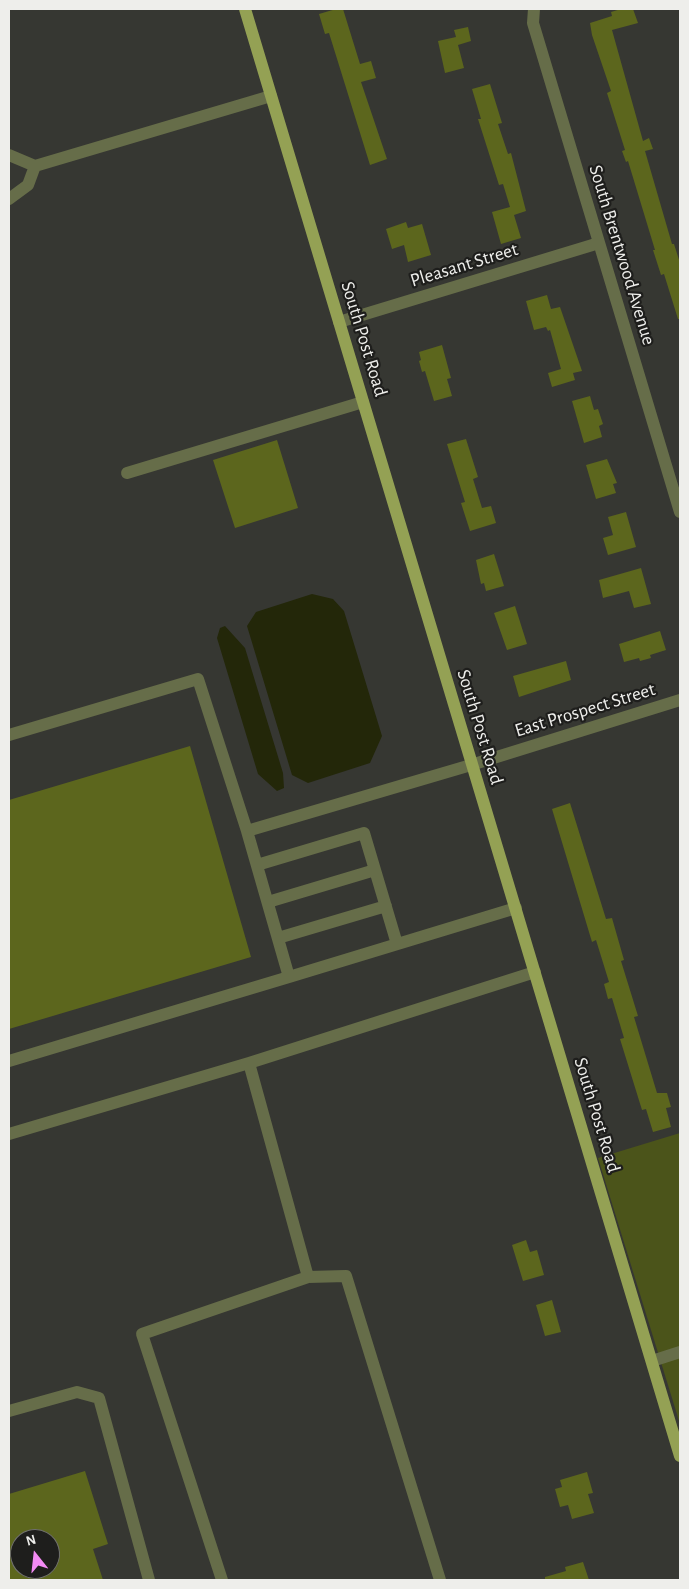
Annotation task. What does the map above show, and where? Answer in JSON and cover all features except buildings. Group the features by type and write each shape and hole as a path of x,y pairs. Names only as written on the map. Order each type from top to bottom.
{"main road":[{"name":"South Post Road","path":"245,9 680,1456"}],"street":[{"name":"South Brentwood Avenue","path":"534,9 533,23 680,512"},
{"path":"9,155 35,166 272,96"},
{"path":"9,199 28,185 35,166"},
{"name":"Pleasant Street","path":"340,322 599,243"},
{"path":"128,473 363,402"},
{"path":"9,734 198,679 247,831 289,977"},
{"name":"East Prospect Street","path":"247,831 471,765 680,700"},
{"path":"257,865 364,833 397,944"},
{"path":"268,902 375,870"},
{"path":"278,938 386,906"},
{"path":"9,1061 516,908"},
{"path":"9,1134 249,1064 535,972"},
{"path":"249,1064 308,1277"},
{"path":"222,1580 142,1334 308,1277 346,1276 440,1580"},
{"path":"652,1361 680,1352"},
{"path":"9,1412 77,1392 100,1398 149,1580"}],"green space":[{"path":"680,1133 680,1424 598,1158"}],"shaded area":[{"path":"312,594 333,599 344,611 382,736 370,763 308,783 292,775 247,626 256,612"},
{"path":"225,626 245,648 283,773 284,788 277,791 258,774 217,638 220,628"}]}
